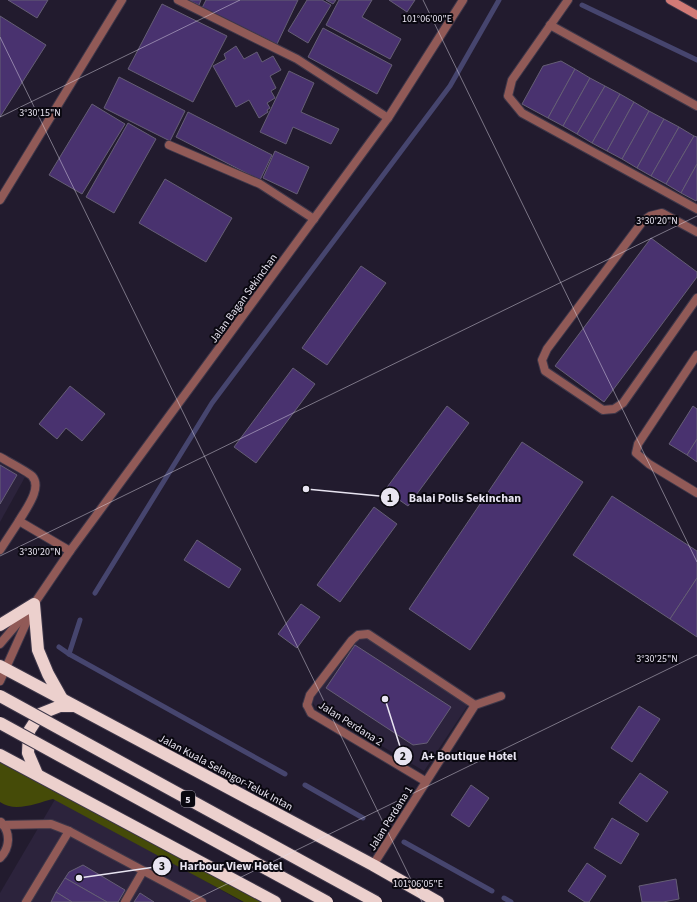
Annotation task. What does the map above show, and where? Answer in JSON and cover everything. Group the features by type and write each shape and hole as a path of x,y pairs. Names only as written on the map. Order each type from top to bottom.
{"highway":[{"path":"0,625 34,604 38,650 48,674 62,699"},
{"name":"Jalan Kuala Selangor-Teluk Intan","path":"3,668 373,865 438,902"},
{"name":"5","path":"0,696 376,902"},
{"path":"37,774 28,753 29,731 40,714 60,706 75,706"},
{"name":"5","path":"0,724 327,902"},
{"path":"0,756 37,774 275,902"}],"street":[{"path":"0,200 122,0"},
{"path":"178,0 297,59 388,118"},
{"name":"Jalan Bagan Sekinchan","path":"0,644 34,604 70,551 388,118 463,0"},
{"path":"568,0 512,80 508,96 522,113 697,209"},
{"path":"670,0 697,15"},
{"path":"550,25 697,106"},
{"path":"169,145 260,184 314,219"},
{"path":"697,232 662,213 650,216 643,221 546,349 542,360 545,371 603,410 614,409 623,402 697,298"},
{"path":"697,355 638,444 636,453 649,464 697,492"},
{"path":"0,457 32,476 35,483 36,492 0,550"},
{"path":"19,521 70,551"},
{"name":"Jalan Bagan Sekinchan","path":"0,681 3,668 34,604"},
{"name":"Jalan Perdana 2","path":"426,782 311,713 307,705 310,695 352,640 358,635 368,634 475,705"},
{"path":"475,705 501,696"},
{"name":"Jalan Perdana 1","path":"373,865 475,705"},
{"path":"1,823 51,824 69,831 202,902"},
{"path":"0,858 7,848 8,839 1,823"},
{"path":"26,902 69,831"},
{"path":"124,902 143,871"}],"shaded area":[{"path":"0,463 25,477 0,522"},
{"path":"368,638 468,705 424,771 316,707 313,703 314,697 354,643 359,639"},
{"path":"57,796 242,902 0,902 0,893"}],"green space":[{"path":"0,761 261,902 244,902 53,799 33,805 19,807 12,807 0,802"}],"building":[{"path":"8,0 48,0 37,18"},
{"path":"188,0 201,0 199,5"},
{"path":"206,0 298,0 277,44 202,8"},
{"path":"307,0 322,0 331,5 308,43 288,31"},
{"path":"326,0 336,0 333,4"},
{"path":"339,0 372,0 362,17 401,39 390,59 326,25"},
{"path":"389,0 415,0 407,12"},
{"path":"162,4 227,36 193,102 128,69"},
{"path":"0,16 46,45 0,117"},
{"path":"323,28 392,65 377,94 308,57"},
{"path":"236,46 244,59 257,52 262,62 273,56 281,70 270,76 276,88 271,91 275,98 267,103 270,108 267,110 268,112 259,118 249,100 236,107 213,66 226,59 224,54"},
{"path":"561,61 575,69 548,118 522,104 543,66"},
{"path":"575,69 590,78 563,126 548,118"},
{"path":"289,71 314,83 301,112 339,129 331,144 293,127 286,144 260,132"},
{"path":"119,77 185,111 170,141 104,108"},
{"path":"590,78 605,86 577,134 563,126"},
{"path":"605,86 620,94 592,143 577,134"},
{"path":"620,94 634,102 607,151 592,143"},
{"path":"634,102 649,111 622,159 607,151"},
{"path":"92,104 125,124 82,194 49,175"},
{"path":"649,111 664,119 637,168 622,159"},
{"path":"188,112 272,155 260,180 176,137"},
{"path":"664,119 679,127 651,176 637,168"},
{"path":"128,123 156,139 114,213 86,197"},
{"path":"679,127 694,136 666,184 651,176"},
{"path":"694,136 697,137 697,164 681,193 666,184"},
{"path":"275,151 309,167 297,194 263,178"},
{"path":"697,164 697,199 696,201 681,193"},
{"path":"165,179 232,218 206,262 139,223"},
{"path":"651,238 697,272 697,277 604,402 555,366"},
{"path":"361,266 386,283 327,365 302,348"},
{"path":"293,368 315,384 256,463 234,447"},
{"path":"70,386 105,414 82,441 66,428 57,439 39,424"},
{"path":"447,406 469,423 408,506 385,490"},
{"path":"693,406 697,409 697,439 687,455 669,444"},
{"path":"697,439 697,462 687,455"},
{"path":"522,442 583,482 470,650 409,609"},
{"path":"0,465 17,475 0,504"},
{"path":"612,496 697,551 697,578 670,619 573,555"},
{"path":"374,507 397,524 340,602 317,585"},
{"path":"197,540 241,569 229,588 184,560"},
{"path":"697,578 697,637 670,619"},
{"path":"301,604 320,617 297,648 278,634"},
{"path":"355,645 451,707 427,743 413,745 326,688"},
{"path":"639,706 660,719 632,762 611,748"},
{"path":"640,773 668,792 647,822 619,803"},
{"path":"471,785 489,798 469,827 451,815"},
{"path":"612,818 639,834 621,864 594,848"},
{"path":"587,863 606,876 589,902 585,902 568,891"},
{"path":"83,865 125,890 118,902 107,902 65,878 69,872"},
{"path":"65,878 107,902 72,902 56,892"},
{"path":"676,879 679,899 663,902 642,902 639,886"},
{"path":"56,892 72,902 51,902"},
{"path":"140,893 154,902 134,902"}],"waterway":[{"path":"95,593 212,403 450,86 499,0"},
{"path":"582,5 697,60"},
{"path":"69,654 80,620"},
{"path":"59,647 69,654 285,774"},
{"path":"305,785 363,818"},
{"path":"404,842 492,891"},
{"path":"504,898 511,902"}],"place":[{"name":"Balai Polis Sekinchan","path":"306,489"},
{"name":"A+ Boutique Hotel","path":"385,699"},
{"name":"Harbour View Hotel","path":"79,878"}]}
